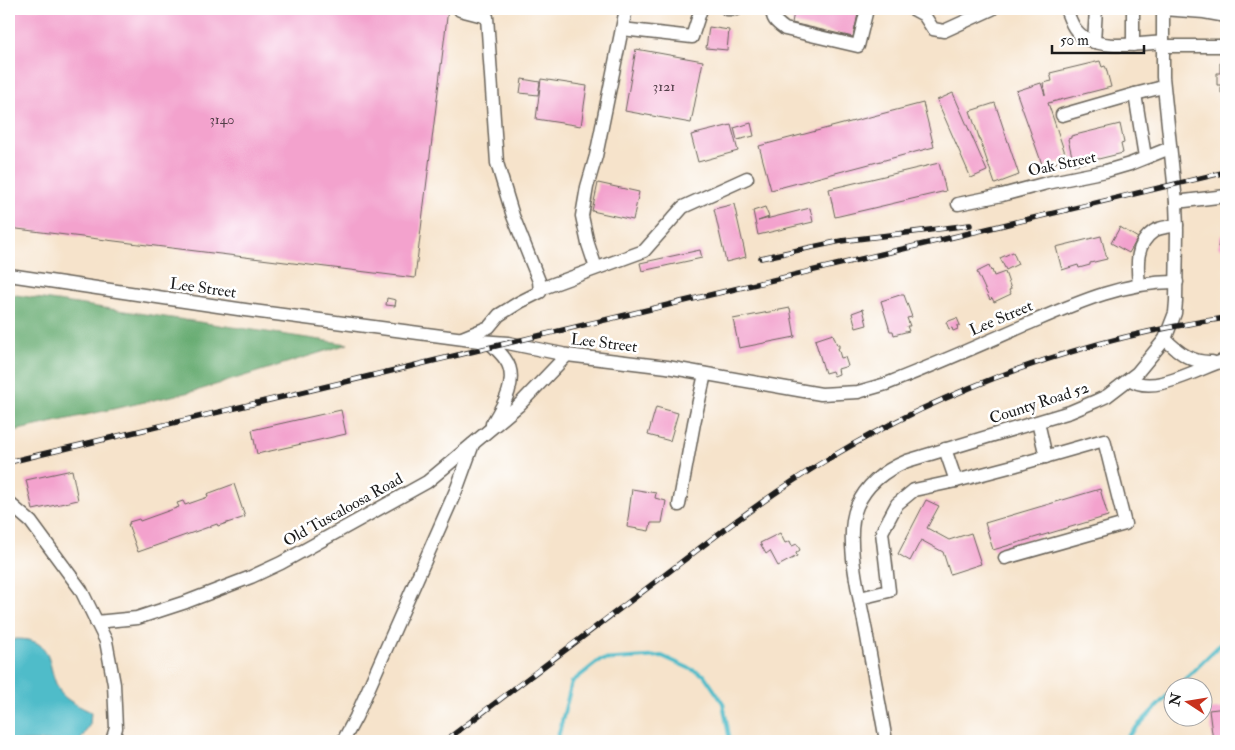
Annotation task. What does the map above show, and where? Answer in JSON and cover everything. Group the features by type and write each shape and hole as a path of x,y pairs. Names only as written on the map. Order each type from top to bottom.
{"street":[{"path":"596,268 582,216 626,9"},
{"path":"622,29 692,38 702,9"},
{"path":"727,9 737,9"},
{"path":"774,9 772,14 776,23 785,29 858,46 867,9"},
{"path":"913,9 924,15 933,29 944,31 992,9"},
{"path":"1066,9 1072,24 1081,36 1094,42 1114,45 1226,46"},
{"path":"1094,42 1096,9"},
{"path":"1132,9 1133,45"},
{"path":"1163,9 1204,12 1226,16"},
{"name":"County Road 52","path":"886,741 860,598 852,535 856,507 863,494 878,478 891,468 906,461 1038,422 1096,401 1130,379 1156,351 1165,339 1175,313 1177,225 1163,87 1163,9"},
{"path":"460,10 487,17 498,163 513,216 539,281 540,288 540,292 499,315 489,327 462,338"},
{"path":"1062,115 1163,87"},
{"path":"1135,94 1145,158"},
{"name":"Oak Street","path":"958,204 1002,195 1047,182 1106,171 1130,164 1170,148"},
{"path":"540,288 644,251 683,207 748,178"},
{"path":"1176,202 1226,196"},
{"path":"1139,284 1136,262 1141,245 1155,230 1177,225"},
{"name":"Lee Street","path":"9,275 245,310 508,343 567,355 667,367 821,394 858,392 914,373 1081,302 1139,284 1177,282"},
{"path":"1165,339 1177,351 1188,358 1199,362 1222,361"},
{"path":"343,741 356,717 457,488 473,444 492,425 510,387 511,374 506,360 489,342"},
{"name":"Old Tuscaloosa Road","path":"96,622 137,618 186,602 251,577 281,563 426,482 518,406 567,355"},
{"path":"1130,379 1140,384 1155,384 1222,361"},
{"path":"679,504 705,374"},
{"path":"1038,422 1046,457"},
{"path":"860,598 889,591 882,532 897,504 914,490 1046,457 1104,440 1125,524 1005,558"},
{"path":"945,449 956,480"},
{"path":"9,503 31,522 81,590 106,641 114,684 116,728 112,741"}],"green space":[{"path":"9,294 348,344 199,390 9,432"}],"water":[{"path":"16,639 29,640 44,649 61,693 70,701 91,712 90,724 80,741 9,741 9,643"}],"building":[{"path":"9,9 448,9 415,278 9,228"},
{"path":"791,9 859,9 853,37 792,23 794,12 790,11"},
{"path":"709,27 729,30 727,50 706,48"},
{"path":"636,49 703,61 691,123 625,111"},
{"path":"1100,61 1102,67 1105,66 1106,68 1111,87 1048,103 1067,159 1043,167 1016,91 1041,83 1045,95 1043,83 1052,81 1050,73"},
{"path":"1220,63 1226,63 1226,93 1221,93 1221,85 1217,85 1217,73 1220,73"},
{"path":"522,79 540,82 538,95 520,93"},
{"path":"541,79 587,86 581,126 536,119"},
{"path":"953,93 987,171 971,178 937,100"},
{"path":"923,103 934,147 771,190 759,146"},
{"path":"995,103 1019,175 995,184 970,111"},
{"path":"751,123 754,136 737,140 734,128"},
{"path":"1120,124 1124,143 1121,144 1123,153 1074,165 1068,139 1071,136"},
{"path":"731,125 738,151 698,162 691,135"},
{"path":"939,163 946,191 835,217 829,189"},
{"path":"598,183 639,192 633,220 592,211"},
{"path":"734,204 746,257 726,262 714,209"},
{"path":"765,207 769,217 758,221 810,208 813,222 758,235 753,211"},
{"path":"1120,227 1138,238 1129,253 1111,243"},
{"path":"1221,235 1226,236 1226,250 1218,247"},
{"path":"1101,236 1107,259 1079,268 1078,265 1062,270 1056,247"},
{"path":"700,250 702,258 642,271 640,263"},
{"path":"1013,252 1018,264 1006,270 1000,258"},
{"path":"989,266 994,276 1005,272 1011,289 1009,290 1011,294 994,302 992,298 990,300 977,272"},
{"path":"904,295 912,317 907,318 910,326 907,326 909,331 894,335 893,331 890,331 881,301"},
{"path":"387,298 396,300 395,306 386,305"},
{"path":"790,308 795,337 739,348 733,319"},
{"path":"863,309 867,325 856,328 852,313"},
{"path":"957,318 960,325 957,326 958,329 953,331 952,328 949,329 946,322"},
{"path":"833,334 837,345 839,345 841,358 845,357 848,366 838,369 839,374 834,376 832,371 825,373 815,340"},
{"path":"656,407 678,413 670,441 648,435"},
{"path":"341,410 346,434 257,454 252,430"},
{"path":"72,470 78,500 33,510 26,480"},
{"path":"234,484 245,517 218,526 217,524 138,552 128,524 130,524 129,522 139,519 140,521 179,507 177,503 183,501 185,505 208,497 207,494"},
{"path":"632,489 656,493 655,498 666,501 662,523 651,523 649,531 627,527"},
{"path":"1100,489 1108,516 993,550 985,523"},
{"path":"926,500 939,506 927,528 949,540 971,533 981,564 950,574 943,552 921,540 910,561 898,554"},
{"path":"780,533 785,543 790,541 792,546 797,544 800,550 796,553 797,556 778,566 770,551 766,554 760,543"},
{"path":"1226,708 1226,741 1213,741 1212,710"}],"waterway":[{"path":"1186,678 1226,639"},
{"path":"557,741 572,682 600,660 662,656 704,675 723,703 730,741"},
{"path":"1123,741 1162,701"}],"railway":[{"path":"9,462 1226,172"},
{"path":"761,258 841,241 970,225"},
{"path":"445,741 741,517 828,459 874,433 921,409 970,388 1071,352 1122,338 1226,318"}]}
